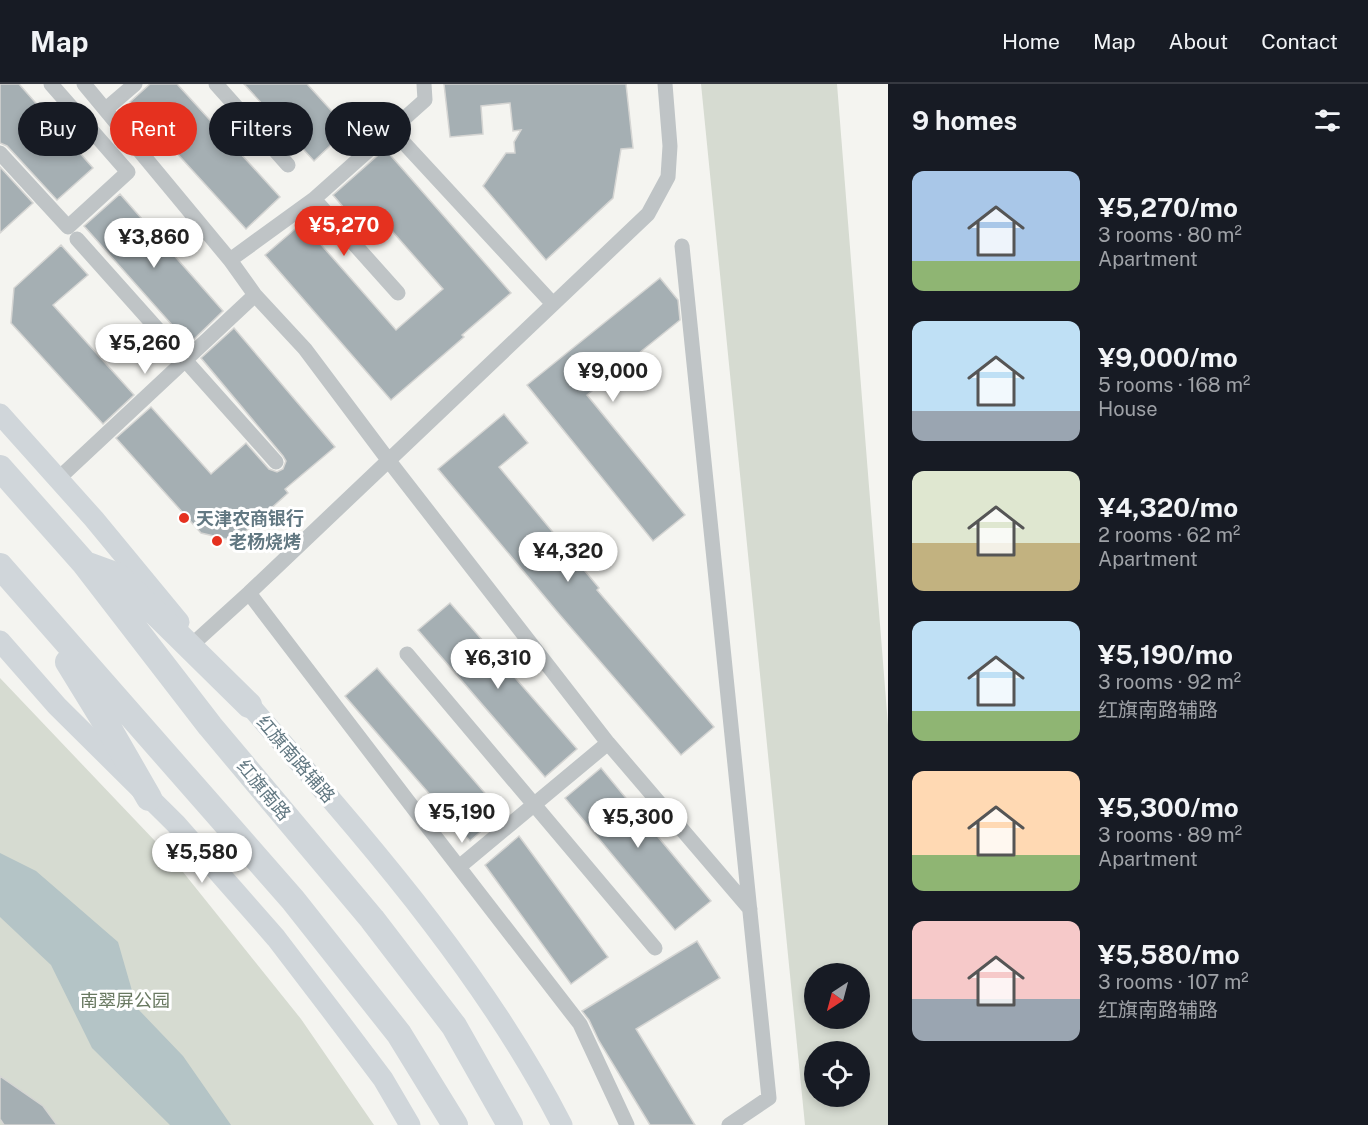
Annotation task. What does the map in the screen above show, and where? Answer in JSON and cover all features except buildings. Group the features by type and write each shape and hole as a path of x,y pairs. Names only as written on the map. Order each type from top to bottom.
{"highway":[{"name":"红旗南路","path":"0,468 85,564 210,726 372,919 454,1026 510,1125"},
{"path":"85,564 118,576 249,705"},
{"path":"0,566 293,900 399,1035 455,1125"},
{"path":"28,598 149,798"}],"main road":[{"name":"红旗南路辅路","path":"0,414 94,519 420,907 497,1014 562,1125"},
{"path":"0,641 57,706 176,824 276,939 382,1079 410,1125"}],"street":[{"path":"0,153 68,227 128,172 51,84"},
{"path":"84,84 230,260 255,295 305,349 608,743 750,909"},
{"path":"106,109 135,84"},
{"path":"216,84 288,165"},
{"path":"411,113 425,100 424,84"},
{"path":"195,642 648,214 668,177 670,146 665,84"},
{"path":"411,151 553,304"},
{"path":"230,260 314,199 363,156"},
{"path":"314,199 398,293"},
{"path":"77,239 276,462"},
{"path":"682,246 769,1098 729,1125"},
{"path":"57,478 255,295"},
{"path":"249,593 580,1024 627,1125"},
{"path":"407,654 656,948"},
{"path":"459,867 608,743"}],"green space":[{"path":"701,84 837,84 888,725 888,1125 805,1125"},
{"name":"南翠屏公园","path":"0,678 175,862 301,1019 374,1125 0,1125"}],"shaded area":[{"path":"0,853 36,871 118,942 137,1008 183,1056 231,1125 170,1125 92,1048 51,965 0,917"}],"place":[{"name":"天津农商银行","path":"184,518"},
{"name":"老杨烧烤","path":"217,541"}]}
